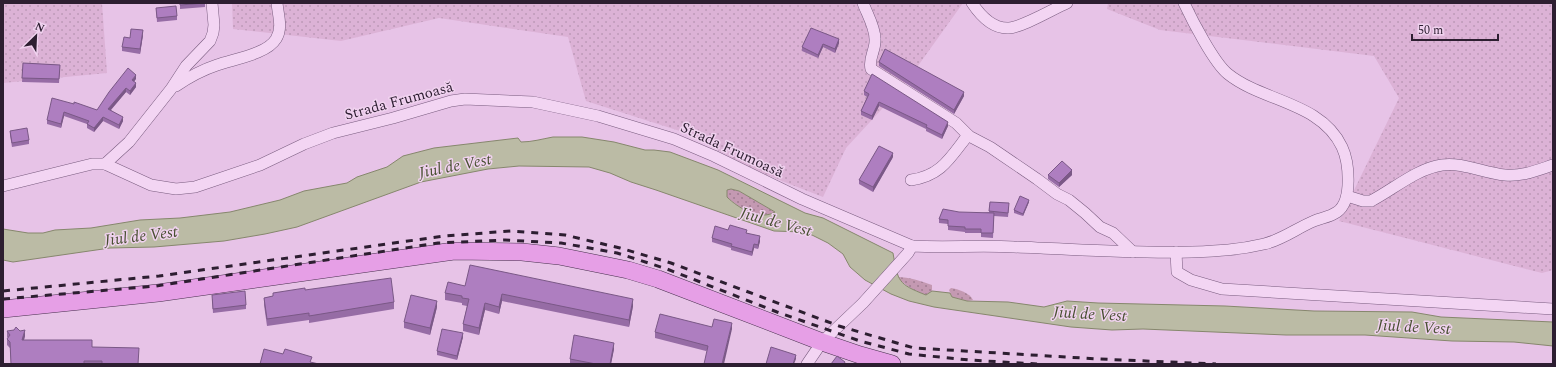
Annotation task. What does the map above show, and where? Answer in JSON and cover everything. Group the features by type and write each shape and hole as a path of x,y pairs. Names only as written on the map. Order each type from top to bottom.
{"main road":[{"path":"3,309 158,293 454,252 522,252 558,256 628,270 658,279 822,342 892,364"}],"street":[{"path":"105,164 129,142 171,89 186,66 210,41 214,25 212,3"},
{"path":"171,89 197,73 237,58 256,54 267,48 276,40 280,27 277,3"},
{"path":"863,3 876,38 875,47 869,62 871,69 956,123 968,135 990,147 1057,194 1069,200 1100,226 1113,233 1133,252"},
{"path":"972,3 986,20 1008,28 1017,26 1067,3"},
{"path":"807,364 822,342 863,303 910,249 981,245 1133,252 1236,250 1266,244 1290,234 1313,221 1339,211 1347,196 1348,167 1342,147 1331,131 1307,111 1245,84 1227,73 1219,64 1184,3"},
{"name":"Strada Frumoasă","path":"3,186 92,164 105,164 151,184 176,189 195,187 260,165 304,144 333,133 393,118 451,101 465,99 533,102 598,116 674,139 714,156 910,249"},
{"path":"911,180 931,175 939,169 968,135"},
{"path":"1347,196 1364,201 1371,201 1425,169 1440,165 1450,164 1506,175 1530,172 1553,165"},
{"path":"1176,252 1176,272 1191,280 1222,289 1553,309"}],"shaded area":[{"path":"3,3 102,3 107,73 3,83"},
{"path":"232,3 963,3 905,84 846,148 823,197 754,170 686,133 586,101 568,37 439,18 341,41 233,29"},
{"path":"1108,3 1553,3 1553,270 1542,273 1339,221 1399,98 1374,56 1160,30 1107,9"},
{"path":"731,189 739,191 775,212 763,215 744,209 727,197 727,190"},
{"path":"897,277 911,278 932,285 932,291 926,295 921,293 907,286"},
{"path":"951,288 967,293 973,300 967,301 952,297 949,290"}],"water":[{"name":"Jiul de Vest","path":"553,137 582,137 614,142 645,150 670,152 718,170 805,213 823,218 893,253 896,270 901,281 910,288 926,295 932,291 950,293 952,297 967,301 1008,302 1044,307 1067,301 1225,306 1314,311 1412,312 1441,317 1553,322 1553,346 1514,342 1452,341 1365,335 1286,335 1143,329 1112,330 1071,327 934,307 909,301 891,294 865,280 850,267 843,254 828,243 812,235 803,232 774,231 589,167 519,166 488,169 421,182 297,227 224,241 154,247 110,248 13,262 3,260 3,229 28,233 43,233 55,230 91,228 140,220 180,218 230,212 280,200 304,191 347,183 357,177 387,167 403,156 434,148 518,138 521,142","holes":["731,189 739,191 775,212 763,215 743,209 727,197 727,190"]}],"building":[{"path":"180,3 205,3 180,5"},
{"path":"176,6 177,16 157,18 156,8"},
{"path":"811,28 839,39 835,49 823,44 818,55 802,47"},
{"path":"131,29 143,30 140,49 122,47 124,37 130,38"},
{"path":"885,49 964,92 954,110 879,62"},
{"path":"23,63 60,65 59,79 22,78"},
{"path":"128,68 136,75 132,80 136,83 130,91 126,88 108,109 123,117 119,125 103,117 94,128 87,124 89,121 64,112 61,124 47,120 52,98 74,104 74,102 97,110"},
{"path":"872,74 948,122 942,135 926,127 927,125 879,102 872,116 861,111 869,94 864,91"},
{"path":"27,128 29,140 12,143 10,131"},
{"path":"879,146 893,153 873,187 859,180"},
{"path":"1062,161 1072,170 1059,183 1048,175"},
{"path":"1020,196 1029,200 1023,214 1014,210"},
{"path":"990,202 1009,203 1008,213 989,211"},
{"path":"943,209 959,212 994,213 993,233 981,233 981,229 965,229 965,227 948,226 948,220 939,219"},
{"path":"730,225 747,230 746,233 760,236 758,245 754,244 752,252 731,246 732,244 712,238 715,226 728,230"},
{"path":"470,265 633,299 629,320 502,294 499,307 485,303 479,328 463,324 469,299 462,298 462,296 445,293 448,282 465,286"},
{"path":"391,278 394,302 309,316 309,313 267,319 264,298 273,296 273,293"},
{"path":"245,291 246,305 213,309 212,295"},
{"path":"411,295 437,301 430,328 404,322"},
{"path":"660,314 712,327 714,319 732,323 722,364 704,364 708,346 655,332"},
{"path":"16,327 20,331 25,330 22,340 92,340 92,347 139,348 138,364 102,364 102,361 84,361 84,364 11,364 10,342 7,339 10,335 7,331 14,330"},
{"path":"442,329 463,333 457,356 437,351"},
{"path":"574,335 614,343 610,364 596,364 570,359"},
{"path":"771,347 796,355 793,364 766,364"},
{"path":"264,349 283,354 285,349 312,357 310,362 319,364 260,364"},
{"path":"837,356 845,362 844,364 831,364"}],"railway":[{"path":"3,291 159,276 444,236 511,231 565,235 620,248 671,263 839,326 914,348 1216,364"},
{"path":"3,299 156,286 438,243 505,240 561,243 617,253 667,269 777,312 860,341 909,354 969,360 1037,364"}]}
